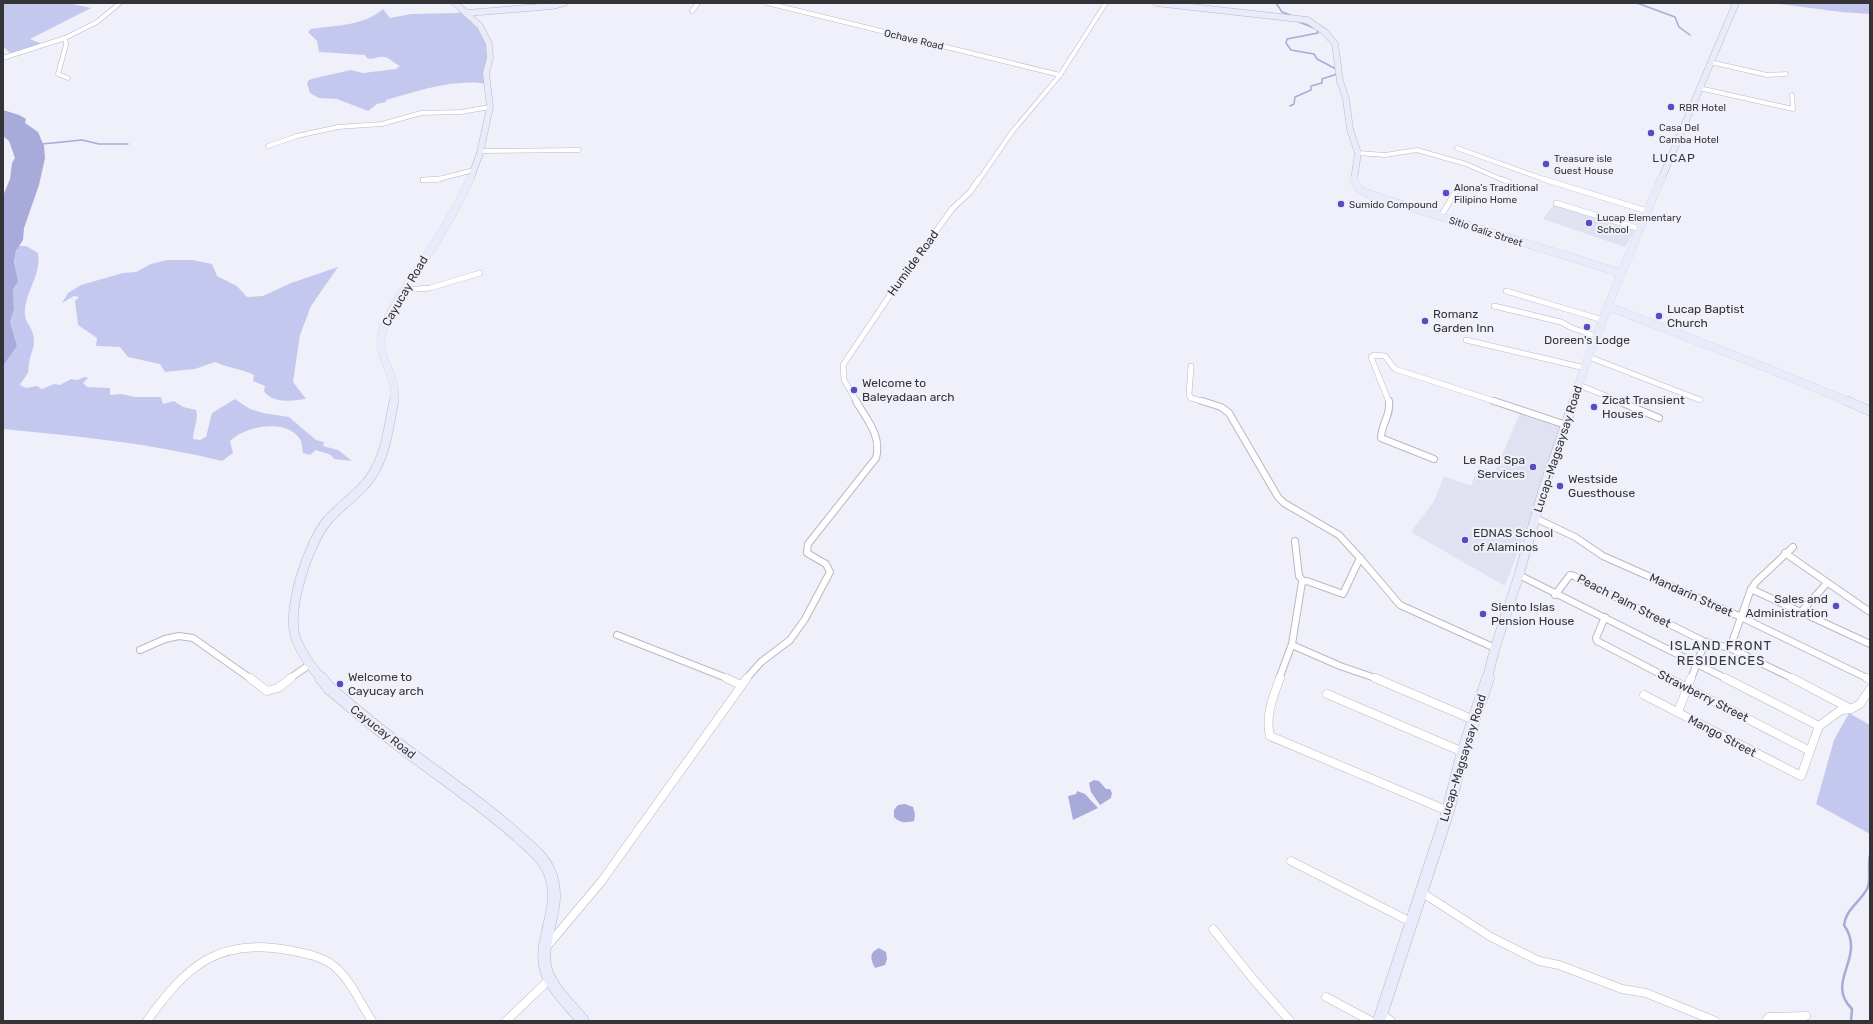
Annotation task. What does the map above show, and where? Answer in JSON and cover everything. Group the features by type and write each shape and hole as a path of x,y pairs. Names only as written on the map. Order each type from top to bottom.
{"street":[{"path":"3,58 65,38 97,22 120,3"},
{"name":"Cayucay Road","path":"455,3 480,26 489,44 490,58 486,73 490,107 480,151 474,170 456,210 404,290 385,323 380,341 383,358 394,386 395,398 380,461 370,478 326,522 318,535 308,554 297,591 294,624 296,638 309,665 329,688 400,746 499,819 544,860 550,873 554,888 554,906 545,947 544,961 550,979 583,1021"},
{"path":"467,13 552,6 564,3"},
{"path":"692,11 698,3"},
{"name":"Ochave Road","path":"767,3 1060,75"},
{"path":"1060,75 1106,3"},
{"name":"Sitio Galiz Street","path":"1156,3 1307,20 1325,32 1333,41 1350,129 1358,153 1354,176 1355,184 1358,187 1381,198 1621,273"},
{"name":"Lucap-Magsaysay Road","path":"1380,1018 1448,811 1463,752 1491,669 1495,648 1519,575 1544,487 1596,336 1607,306 1736,3"},
{"path":"65,38 66,45 58,74 68,78"},
{"path":"1710,62 1767,75 1786,74"},
{"name":"Humilde Road","path":"741,685 761,662 790,640 805,619 830,572 826,564 807,553 808,544 878,455 879,447 876,436 844,380 842,370 850,352 952,209 970,192 1006,141 1060,75"},
{"path":"1699,88 1793,109 1792,95"},
{"path":"268,146 298,136 338,127 382,124 421,113 461,112 490,107"},
{"path":"1457,148 1564,186 1647,211"},
{"path":"480,151 579,150"},
{"path":"1358,153 1385,155 1417,150 1466,164 1509,182"},
{"path":"423,180 434,181 462,171 474,170"},
{"path":"1441,216 1456,191"},
{"path":"1556,203 1640,229"},
{"path":"404,290 430,288 480,273"},
{"path":"1506,291 1603,320"},
{"path":"1494,306 1561,322 1572,328 1596,336"},
{"path":"1607,306 1765,367 1870,412"},
{"path":"1466,340 1585,368"},
{"path":"1434,459 1381,438 1390,412 1388,392 1374,369 1371,357 1374,355 1385,356 1395,369 1566,425"},
{"path":"1589,357 1700,400"},
{"path":"1191,366 1189,395 1191,398 1221,407 1229,413 1278,497 1284,503 1339,535 1400,605 1495,648"},
{"path":"1579,386 1659,418"},
{"name":"Mandarin Street","path":"1535,518 1575,537 1603,556 1741,617 1870,680"},
{"path":"1295,541 1299,576 1302,581 1292,645 1273,695 1268,727 1270,736 1448,811"},
{"path":"1730,648 1751,589 1756,582 1793,546"},
{"path":"1785,553 1870,612"},
{"path":"1302,581 1342,594 1360,558"},
{"path":"1519,575 1555,595 1605,617 1819,726"},
{"name":"Peach Palm Street","path":"1555,595 1567,577 1570,575 1574,576 1705,642 1730,648 1836,700 1851,709"},
{"path":"1801,612 1827,583"},
{"path":"1751,589 1870,644"},
{"name":"Strawberry Street","path":"1605,617 1596,638 1597,641 1810,751"},
{"path":"545,947 600,882 741,685 698,666 617,635"},
{"path":"140,650 151,643 168,638 186,636 193,638 267,691 278,688 309,665"},
{"path":"1678,712 1705,642"},
{"path":"1292,645 1340,666 1396,686 1474,720"},
{"path":"1810,751 1819,726 1841,710 1851,709 1860,704 1870,689"},
{"path":"1327,694 1463,752"},
{"name":"Mango Street","path":"1644,695 1801,776 1807,763 1810,751"},
{"path":"1292,861 1411,922"},
{"path":"1421,892 1491,937 1539,961 1559,965 1622,989 1646,994 1715,1021"},
{"path":"1213,929 1253,979 1290,1021"},
{"path":"147,1021 174,986 195,965 221,954 258,947 297,951 333,965 344,976 372,1021"},
{"path":"506,1021 550,979"},
{"path":"1326,997 1371,1021"},
{"path":"1766,1021 1769,1017 1806,1016"},
{"path":"1380,1018 1391,1021"}],"shaded area":[{"path":"3,3 68,3 91,8 30,39 45,45 12,55 3,46"},
{"path":"1773,3 1870,3 1870,14 1841,12"},
{"path":"383,9 390,18 411,14 457,13 466,11 486,32 490,84 464,83 438,86 386,100 386,102 377,104 368,111 337,99 319,98 310,93 307,83 309,80 315,78 351,70 363,73 396,69 400,66 385,57 370,59 365,55 319,52 317,41 308,32 311,29 358,22 375,15"},
{"path":"3,110 26,119 25,123 38,132 44,146 45,158 39,185 24,228 23,240 16,251 14,262 18,282 13,289 14,309 10,322 17,346 3,366 3,196 10,179 12,163 15,158 9,141 3,136"},
{"name":"Lucap Elementary School","path":"1555,203 1636,228 1625,247 1543,219"},
{"path":"19,246 26,246 38,253 38,268 25,308 26,319 32,331 34,344 28,373 20,385 26,388 37,386 42,389 54,384 60,385 71,379 77,380 85,377 88,378 83,383 87,387 110,388 110,395 121,394 135,397 161,397 163,404 174,401 183,407 196,410 197,417 193,439 200,440 206,437 212,413 235,399 250,409 263,413 289,417 316,440 324,442 323,446 338,450 352,461 334,459 331,455 316,450 310,455 303,453 301,441 295,433 277,426 256,428 237,436 230,441 233,453 222,461 168,449 85,437 3,429 3,366 17,346 10,322 14,309 13,289 18,282 14,263 15,254"},
{"path":"167,260 193,260 212,264 217,276 237,286 247,297 263,296 291,283 338,267 311,306 300,335 293,382 306,399 283,401 272,398 264,391 265,386 253,381 254,375 215,362 195,369 165,372 160,364 128,357 120,347 96,346 97,338 78,325 75,301 79,297 74,296 62,303 68,293 81,285 123,273 136,272 151,264"},
{"path":"1521,411 1562,424 1541,490 1505,586 1411,532 1434,501 1444,476 1471,486 1478,467 1495,471"},
{"path":"1849,713 1870,725 1870,834 1816,804 1834,740"},
{"path":"1094,780 1099,781 1106,789 1110,789 1112,793 1111,798 1100,805 1091,792 1089,783"},
{"path":"1077,791 1085,794 1098,808 1073,820 1068,796 1076,794"},
{"path":"905,804 913,807 915,814 914,821 903,822 894,817 894,810 898,805"},
{"path":"879,948 886,952 887,959 885,965 875,968 871,956 873,952"}],"waterway":[{"path":"1276,3 1282,12 1293,16"},
{"path":"1637,3 1675,17 1679,27 1690,35"},
{"path":"1299,22 1314,28"},
{"path":"1317,30 1318,33 1287,39 1286,43 1291,50 1314,54 1317,59 1336,69"},
{"path":"1290,106 1294,104 1295,97 1311,90 1311,86 1322,83 1322,79 1337,74"},
{"path":"42,144 82,140 99,144 128,144"},
{"path":"1851,1021 1852,1009 1845,999 1842,989 1851,948 1850,937 1844,925 1847,914 1867,889 1869,881 1870,855"}],"place":[{"name":"RBR Hotel","path":"1671,107"},
{"name":"Casa Del Camba Hotel","path":"1651,133"},
{"name":"Treasure isle Guest House","path":"1546,164"},
{"name":"Alona's Traditional Filipino Home","path":"1446,193"},
{"name":"Sumido Compound","path":"1341,204"},
{"name":"Lucap Elementary School","path":"1589,223"},
{"name":"Lucap Baptist Church","path":"1659,316"},
{"name":"Romanz Garden Inn","path":"1425,321"},
{"name":"Doreen's Lodge","path":"1587,327"},
{"name":"Welcome to Baleyadaan arch","path":"854,390"},
{"name":"Zicat Transient Houses","path":"1594,407"},
{"name":"Le Rad Spa Services","path":"1533,467"},
{"name":"Westside Guesthouse","path":"1560,486"},
{"name":"EDNAS School of Alaminos","path":"1465,540"},
{"name":"Sales and Administration","path":"1836,606"},
{"name":"Siento Islas Pension House","path":"1483,614"},
{"name":"Welcome to Cayucay arch","path":"340,684"}],"district":[{"name":"LUCAP","path":"1674,158"},
{"name":"ISLAND FRONT RESIDENCES","path":"1721,652"}]}
